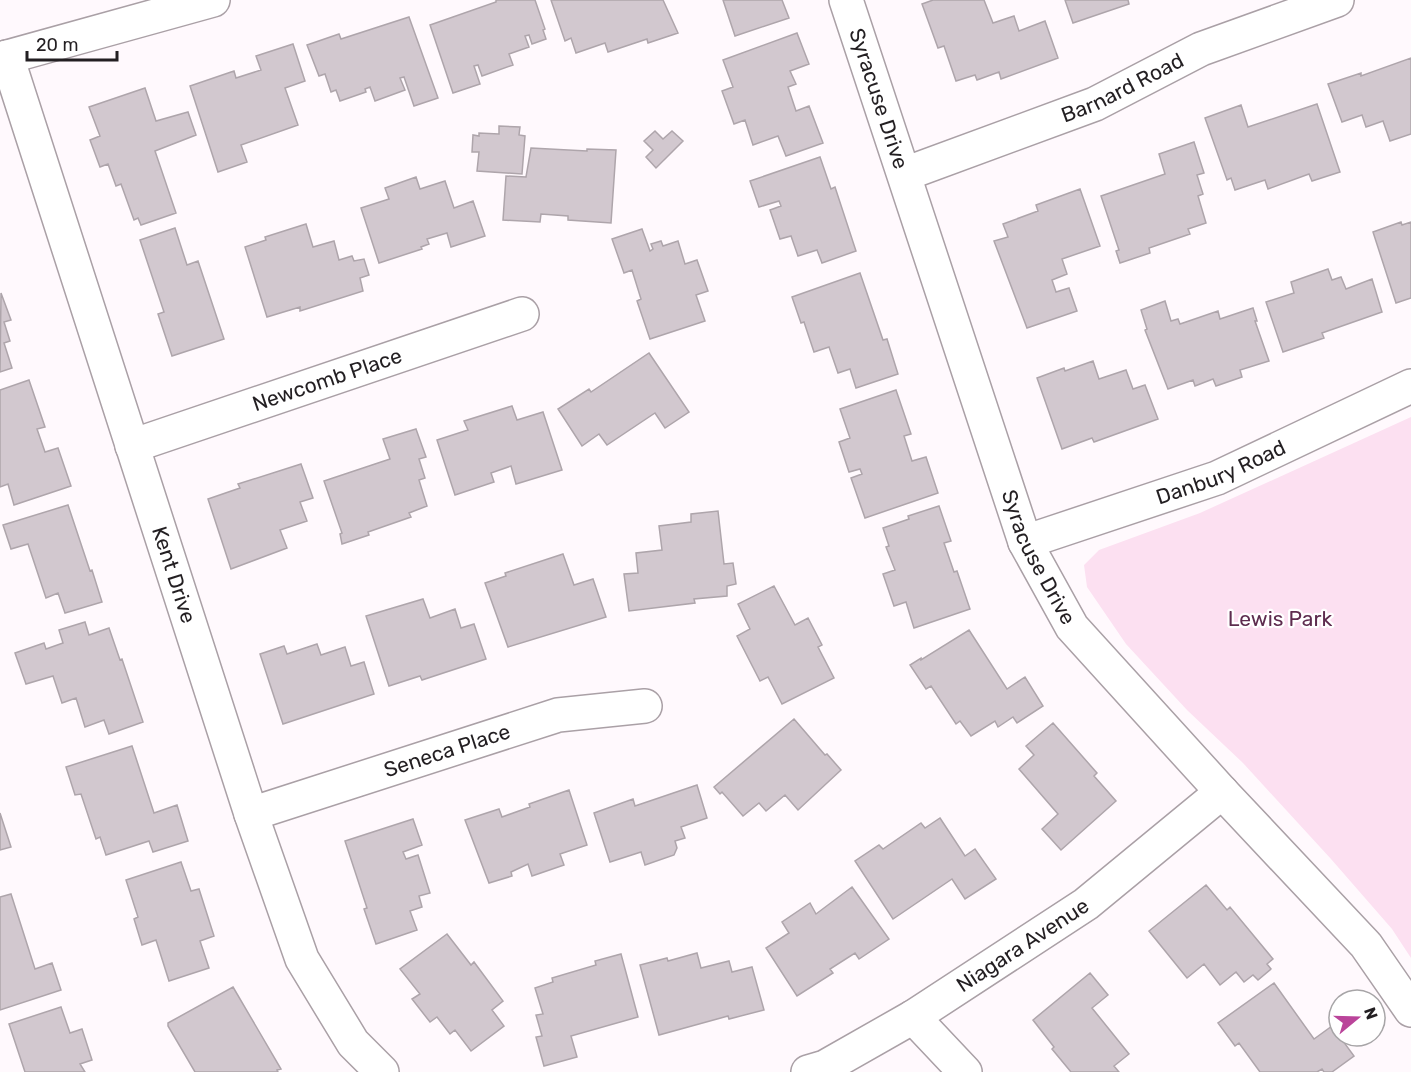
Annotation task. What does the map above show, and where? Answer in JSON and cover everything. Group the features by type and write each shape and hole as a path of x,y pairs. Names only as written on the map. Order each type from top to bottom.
{"street":[{"path":"3,58 213,0"},
{"name":"Syracuse Drive","path":"846,0 1025,542 1072,627 1222,792 1366,945 1411,1010"},
{"name":"Barnard Road","path":"905,174 1095,104 1201,49 1259,13 1337,0"},
{"name":"Kent Drive","path":"3,58 251,814 302,958 353,1043 382,1072"},
{"name":"Newcomb Place","path":"132,446 522,314"},
{"name":"Danbury Road","path":"1025,542 1216,478 1411,386"},
{"name":"Seneca Place","path":"251,814 558,715 645,706"},
{"name":"Niagara Avenue","path":"808,1072 825,1067 913,1017 1086,904 1222,792"},
{"path":"913,1017 965,1072"}],"green space":[{"name":"Lewis Park","path":"1411,417 1411,958 1392,929 1331,859 1243,763 1187,710 1126,644 1087,587 1084,565 1099,550 1200,513"}],"building":[{"path":"496,0 535,0 546,39 532,44 529,35 525,36 529,47 509,54 513,65 482,76 478,65 474,66 480,84 453,93 430,25 496,2"},
{"path":"551,0 663,0 678,33 648,43 647,39 608,52 605,43 576,53 571,38 565,41"},
{"path":"723,0 782,0 789,18 735,36"},
{"path":"933,0 984,0 993,23 1014,16 1019,31 1045,21 1058,58 1001,79 999,72 977,80 975,75 956,81 944,46 938,48 922,4"},
{"path":"1065,0 1128,0 1129,4 1073,23"},
{"path":"409,17 438,98 414,106 404,77 400,78 405,90 375,101 370,87 365,89 366,92 340,101 336,90 331,92 325,74 319,76 307,45 339,34 341,39"},
{"path":"797,33 809,64 790,71 796,84 788,87 796,111 809,106 823,143 786,156 778,136 753,145 745,120 734,124 722,91 733,87 723,60"},
{"path":"293,44 305,81 285,88 298,125 241,145 247,162 218,172 190,86 234,71 236,78 261,70 256,56"},
{"path":"1411,58 1411,134 1390,141 1383,121 1366,127 1362,115 1342,122 1328,84 1361,73 1361,76"},
{"path":"145,88 156,121 188,112 196,135 155,151 176,213 141,225 138,218 134,220 121,184 116,186 108,164 100,167 90,140 100,136 89,107"},
{"path":"1317,104 1340,172 1312,181 1309,174 1268,189 1265,180 1235,190 1231,178 1227,180 1205,118 1241,105 1248,127"},
{"path":"499,126 520,127 519,135 525,136 522,174 477,171 479,152 472,152 473,135 499,134"},
{"path":"655,131 663,139 672,131 683,141 656,168 646,157 653,150 644,141"},
{"path":"1194,142 1204,173 1197,175 1203,194 1198,196 1206,223 1188,229 1190,234 1149,248 1150,253 1120,263 1116,251 1119,250 1101,196 1165,174 1159,154"},
{"path":"531,148 616,150 611,223 568,220 568,216 541,214 540,222 503,220 506,176 526,177"},
{"path":"820,157 831,189 835,187 856,251 822,263 817,250 798,256 791,236 780,239 770,210 781,206 779,201 759,207 750,181"},
{"path":"416,177 420,189 445,181 454,208 473,201 485,236 451,247 447,233 427,239 429,244 421,247 422,249 379,263 361,208 389,199 385,188"},
{"path":"1080,189 1100,246 1062,259 1067,274 1052,280 1056,292 1069,288 1077,311 1027,328 994,241 1008,237 1003,224 1038,211 1036,205"},
{"path":"1401,222 1402,225 1411,222 1411,298 1396,303 1373,232"},
{"path":"306,224 313,247 334,241 339,260 352,256 354,261 364,259 369,275 360,278 363,291 300,311 300,307 267,317 245,247 266,240 265,237"},
{"path":"175,228 187,265 198,261 224,339 172,356 158,314 164,312 140,240"},
{"path":"642,229 650,251 653,249 651,244 661,241 663,246 678,241 685,264 697,260 708,291 696,295 705,321 650,339 637,301 641,299 632,270 624,273 612,239"},
{"path":"1328,269 1332,280 1341,277 1346,289 1372,279 1382,312 1322,333 1324,338 1283,352 1266,302 1294,293 1291,282"},
{"path":"860,273 883,340 887,339 898,374 856,388 850,369 838,373 829,347 814,352 804,322 801,323 792,297"},
{"path":"1,293 11,320 4,322 10,341 4,343 12,368 0,372"},
{"path":"1165,301 1171,321 1178,319 1180,324 1218,311 1220,319 1253,308 1257,321 1255,321 1269,361 1240,370 1242,377 1216,386 1213,379 1195,386 1193,380 1168,389 1145,330 1147,329 1141,310"},
{"path":"649,353 689,412 665,428 655,413 607,445 599,434 582,446 558,409 589,389 591,392"},
{"path":"1093,361 1099,379 1126,370 1133,389 1145,385 1158,419 1094,442 1092,438 1062,449 1037,378"},
{"path":"29,380 45,427 37,429 45,452 58,448 71,486 14,505 8,484 0,487 0,390"},
{"path":"896,390 911,434 904,436 912,461 926,457 938,493 865,518 851,478 862,474 860,469 849,472 839,442 850,438 840,409"},
{"path":"512,406 517,420 543,412 562,470 516,484 511,466 491,473 494,482 455,495 437,440 468,430 464,421"},
{"path":"416,429 426,457 419,459 425,478 419,480 427,506 409,513 411,517 342,544 340,534 342,533 324,481 390,459 383,439"},
{"path":"301,464 313,498 300,502 307,521 280,530 287,548 231,569 208,499 240,488 238,484"},
{"path":"68,505 102,602 65,613 58,593 46,598 28,544 11,549 3,525"},
{"path":"939,506 951,541 944,543 954,572 957,571 970,609 914,628 906,602 894,606 883,574 895,570 886,547 889,546 883,528 909,519 908,516"},
{"path":"718,511 724,564 733,563 736,584 727,586 727,596 694,599 695,603 629,611 624,574 638,573 636,553 662,550 659,526 691,522 691,514"},
{"path":"563,554 574,585 593,579 606,617 508,647 485,583 506,576 505,573"},
{"path":"774,586 795,625 808,618 822,645 818,647 834,678 782,704 768,677 760,681 737,636 750,629 738,604"},
{"path":"423,599 430,618 455,609 461,628 474,624 486,659 422,680 420,676 389,686 366,616"},
{"path":"85,622 89,635 109,628 143,722 109,734 104,720 85,727 76,698 62,703 53,676 26,684 15,653 44,643 46,649 63,643 59,630"},
{"path":"969,630 1007,689 1025,677 1043,706 1017,723 1013,717 998,727 995,721 971,736 960,721 956,724 931,686 926,689 910,665"},
{"path":"317,644 321,655 345,647 351,666 364,662 374,694 283,724 260,654 284,646 287,654"},
{"path":"794,719 841,770 798,810 785,795 766,811 759,803 743,816 722,792 720,794 714,787"},
{"path":"1053,723 1097,773 1094,776 1116,801 1061,850 1042,829 1058,814 1019,769 1034,755 1026,746"},
{"path":"132,746 154,813 177,805 188,841 153,852 149,841 106,855 100,837 96,839 81,794 75,795 66,767"},
{"path":"697,785 707,818 681,827 685,838 675,841 677,848 674,855 645,865 641,852 610,862 594,813 633,799 635,806"},
{"path":"569,790 587,845 560,854 564,865 532,876 528,864 511,872 512,876 489,883 465,820 499,809 502,817 530,807 529,804"},
{"path":"0,813 11,847 0,850"},
{"path":"940,818 965,856 975,849 996,879 965,899 952,879 893,919 855,861 879,845 883,849 921,823 925,828"},
{"path":"413,819 422,845 403,852 406,859 418,855 430,893 419,896 422,907 410,911 417,930 376,944 345,841"},
{"path":"181,862 191,891 199,889 214,936 200,941 209,968 169,981 156,940 142,945 134,919 138,917 126,880"},
{"path":"1206,885 1227,910 1230,907 1273,959 1267,964 1271,969 1258,980 1253,975 1244,982 1236,972 1220,985 1204,964 1187,978 1149,931"},
{"path":"852,887 889,939 859,959 855,953 830,969 833,973 797,996 766,948 789,933 782,922 810,903 816,914"},
{"path":"11,894 35,969 52,963 61,990 0,1010 0,897"},
{"path":"447,934 471,965 474,962 503,1001 492,1010 504,1026 471,1051 455,1030 450,1034 437,1017 430,1022 412,999 420,994 400,969"},
{"path":"697,953 701,968 729,961 732,972 752,967 764,1010 729,1019 728,1016 659,1035 640,965 667,958 668,961"},
{"path":"621,954 638,1017 571,1036 577,1057 544,1066 536,1037 542,1036 536,1015 543,1014 535,988 553,982 552,978 596,965 595,961"},
{"path":"1090,973 1108,995 1092,1008 1129,1054 1114,1066 1119,1072 1071,1072 1033,1020"},
{"path":"1274,983 1314,1039 1327,1030 1327,1048 1348,1048 1354,1056 1332,1072 1324,1072 1322,1069 1317,1072 1260,1072 1239,1043 1235,1046 1218,1023"},
{"path":"233,987 281,1069 277,1070 278,1072 195,1072 168,1026 168,1023"},
{"path":"61,1007 70,1033 82,1029 92,1060 80,1064 85,1072 25,1072 9,1024"}]}
